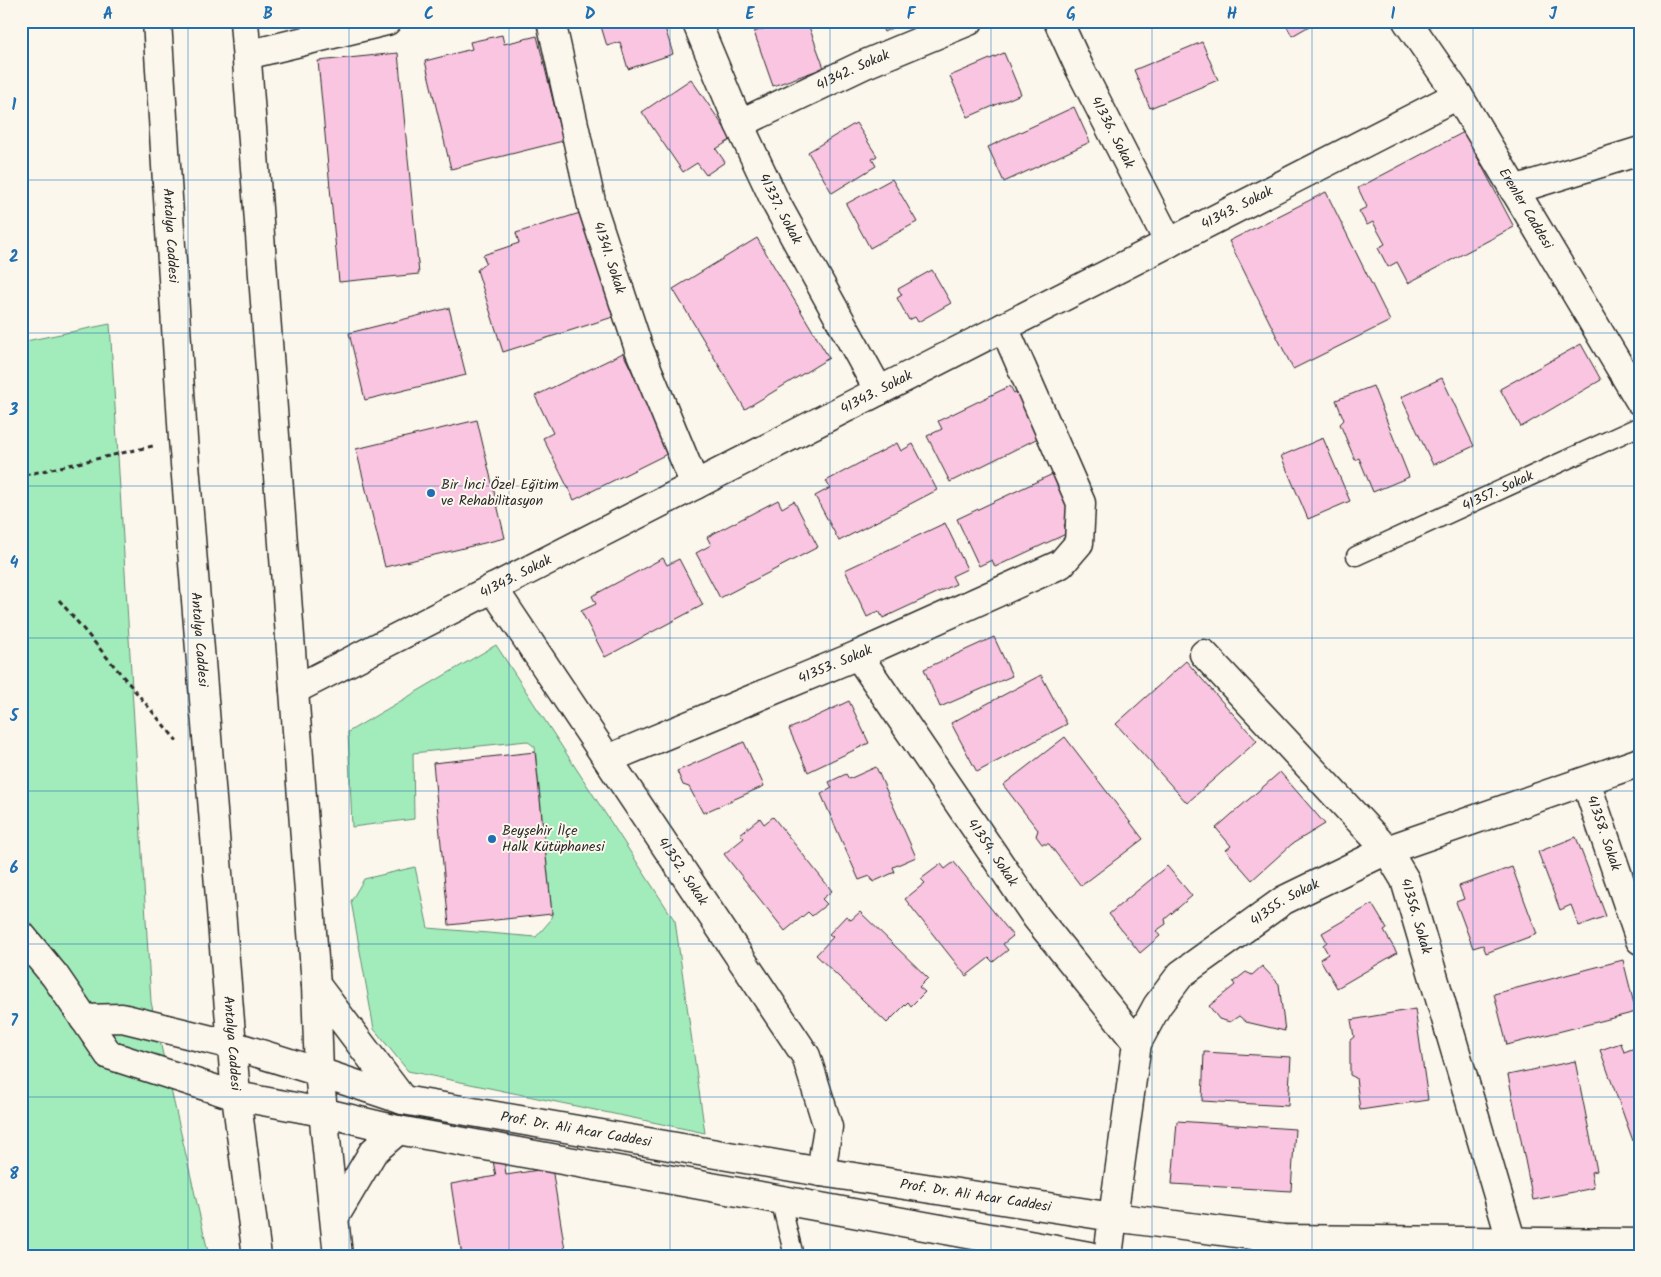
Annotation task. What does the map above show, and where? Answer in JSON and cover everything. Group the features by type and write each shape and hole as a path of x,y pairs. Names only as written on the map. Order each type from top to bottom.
{"street":[{"name":"Antalya Caddesi","path":"157,21 183,439 236,1096 257,1256"},
{"path":"244,21 316,985 322,1112 338,1256"},
{"path":"247,55 387,21"},
{"name":"41341. Sokak","path":"551,21 592,206 639,349 695,485"},
{"name":"41337. Sokak","path":"696,21 739,124 776,203 879,391"},
{"name":"41342. Sokak","path":"739,124 863,65 970,21"},
{"name":"41336. Sokak","path":"1058,21 1080,69 1169,243"},
{"name":"Erenler Caddesi","path":"1407,21 1458,96 1640,400"},
{"name":"41343. Sokak","path":"294,690 1458,96"},
{"path":"1514,190 1640,151"},
{"name":"41353. Sokak","path":"608,759 858,655 1061,564 1079,543 1081,503 1004,327"},
{"name":"41352. Sokak","path":"493,588 806,1056 828,1127 821,1172"},
{"name":"41356. Sokak","path":"1204,654 1387,850 1405,880 1512,1243"},
{"name":"41354. Sokak","path":"858,655 1036,918 1137,1043"},
{"name":"41355. Sokak","path":"1108,1256 1137,1043 1156,1006 1181,974 1284,900 1387,850 1640,762"},
{"name":"41358. Sokak","path":"1586,782 1640,940"},
{"path":"21,936 55,976 109,1055 236,1096 322,1112 398,1130 1089,1256"},
{"path":"316,985 402,1100"},
{"name":"Prof. Dr. Ali Acar Caddesi","path":"84,1019 122,1018 232,1045 402,1100 821,1172 1113,1217 1283,1239 1640,1243"},
{"path":"335,1216 373,1152 398,1130"}],"lane":[{"name":"41357. Sokak","path":"1356,556 1640,426"},
{"path":"780,1199 794,1256"}],"path":[{"path":"25,475 183,439"},
{"path":"59,600 179,743"}],"green space":[{"path":"110,324 151,1002 209,1256 21,1256 21,342"},
{"path":"496,645 675,921 705,1133 408,1071 374,1029 351,901 364,879 415,867 428,928 536,937 550,921 552,914 535,747 527,741 413,753 414,819 352,827 348,732"}],"building":[{"path":"607,21 663,21 673,54 628,69 620,42 607,46 600,23"},
{"path":"785,21 807,21 824,68 773,86 754,32"},
{"path":"879,21 905,21 884,32"},
{"path":"1284,21 1318,21 1292,36"},
{"path":"502,35 504,44 537,36 563,141 451,169 425,61 472,49 470,42"},
{"path":"1202,42 1218,80 1150,108 1134,70"},
{"path":"398,53 419,274 339,282 318,61"},
{"path":"1004,53 1021,94 968,117 950,76"},
{"path":"691,79 732,139 716,149 725,162 706,175 697,163 683,172 642,112"},
{"path":"1074,107 1090,142 1004,182 988,147"},
{"path":"856,123 877,156 872,159 876,166 832,193 808,152"},
{"path":"1464,132 1514,227 1408,283 1397,262 1388,267 1378,248 1385,244 1373,222 1367,225 1359,211 1367,207 1358,188"},
{"path":"892,179 917,222 870,248 846,204"},
{"path":"1326,192 1390,321 1293,369 1229,241"},
{"path":"580,213 613,317 503,352 477,270 486,263 483,255 519,243 516,233"},
{"path":"757,238 829,358 745,409 673,289"},
{"path":"932,270 951,303 918,322 915,317 909,320 897,298 902,295 898,289"},
{"path":"449,308 466,375 365,400 349,333"},
{"path":"1581,344 1601,380 1521,427 1500,389"},
{"path":"623,353 671,452 574,500 543,438 553,433 535,396"},
{"path":"1442,378 1474,446 1433,465 1401,397"},
{"path":"1010,386 1014,393 1026,387 1048,433 950,482 927,436 942,429 938,421"},
{"path":"1373,386 1409,477 1373,492 1359,458 1355,460 1340,424 1344,420 1336,400"},
{"name":"Bir İnci Özel Eğitim ve Rehabilitasyon","path":"477,420 505,538 385,567 356,449"},
{"path":"1323,438 1350,501 1308,519 1281,456"},
{"path":"897,443 901,451 913,444 937,490 839,541 815,496 830,488 826,481"},
{"path":"1057,472 1079,518 1064,525 1068,533 995,567 992,560 979,566 957,519"},
{"path":"778,500 782,508 794,501 818,547 720,598 696,553 711,545 707,537"},
{"path":"945,523 967,569 952,576 956,584 883,618 879,611 867,617 845,570"},
{"path":"663,558 667,565 679,559 703,605 605,657 581,611 596,604 592,596"},
{"path":"994,637 1012,676 940,707 924,669"},
{"path":"1186,661 1257,741 1187,803 1116,724"},
{"path":"1041,675 1067,724 977,772 951,723"},
{"path":"849,701 869,743 808,772 789,729"},
{"path":"1065,737 1143,839 1081,886 1049,844 1042,844 1036,836 1038,830 1003,785"},
{"path":"744,742 764,786 703,813 689,787 683,785 677,771"},
{"name":"Beyşehir İlçe Halk Kütüphanesi","path":"535,752 552,914 449,925 433,763"},
{"path":"876,767 916,857 893,867 895,872 873,882 870,876 859,880 821,794 832,788 829,782 846,774 849,779"},
{"path":"1280,772 1325,824 1292,844 1252,880 1226,850 1231,846 1216,828"},
{"path":"773,817 832,891 822,899 827,904 812,916 808,912 785,931 724,854 744,838 740,834 760,818 764,824"},
{"path":"1576,837 1606,916 1579,926 1571,905 1560,910 1538,852"},
{"path":"954,862 1013,936 1003,944 1008,950 993,962 989,958 966,976 905,899 925,883 921,879 941,864 945,869"},
{"path":"1167,866 1192,896 1165,919 1166,924 1156,931 1160,936 1140,953 1109,914"},
{"path":"1512,867 1537,934 1486,953 1483,945 1473,948 1456,902 1464,899 1459,886"},
{"path":"1372,904 1387,929 1384,931 1397,953 1337,988 1320,959 1328,954 1323,945 1327,942 1322,933"},
{"path":"860,912 928,978 919,987 925,992 911,1006 908,1002 887,1023 816,955 833,937 829,934 846,916 851,920"},
{"path":"1623,960 1636,1012 1507,1045 1494,994"},
{"path":"1262,966 1279,984 1285,1031 1246,1022 1239,1016 1230,1022 1219,1019 1209,1006 1235,985 1233,982 1246,972 1252,975"},
{"path":"1415,1009 1428,1100 1360,1110 1356,1078 1350,1075 1350,1040 1354,1037 1351,1020"},
{"path":"1621,1043 1624,1052 1640,1046 1640,1160 1600,1050"},
{"path":"1204,1052 1291,1057 1288,1106 1202,1101"},
{"path":"1575,1061 1597,1171 1591,1172 1594,1188 1533,1200 1508,1075"},
{"path":"1177,1121 1295,1129 1291,1191 1172,1184"},
{"path":"504,1159 506,1175 552,1168 566,1256 462,1256 451,1184 496,1176 493,1161"}],"place":[{"name":"Bir İnci Özel Eğitim ve Rehabilitasyon","path":"431,493"},
{"name":"Beyşehir İlçe Halk Kütüphanesi","path":"492,839"}]}
